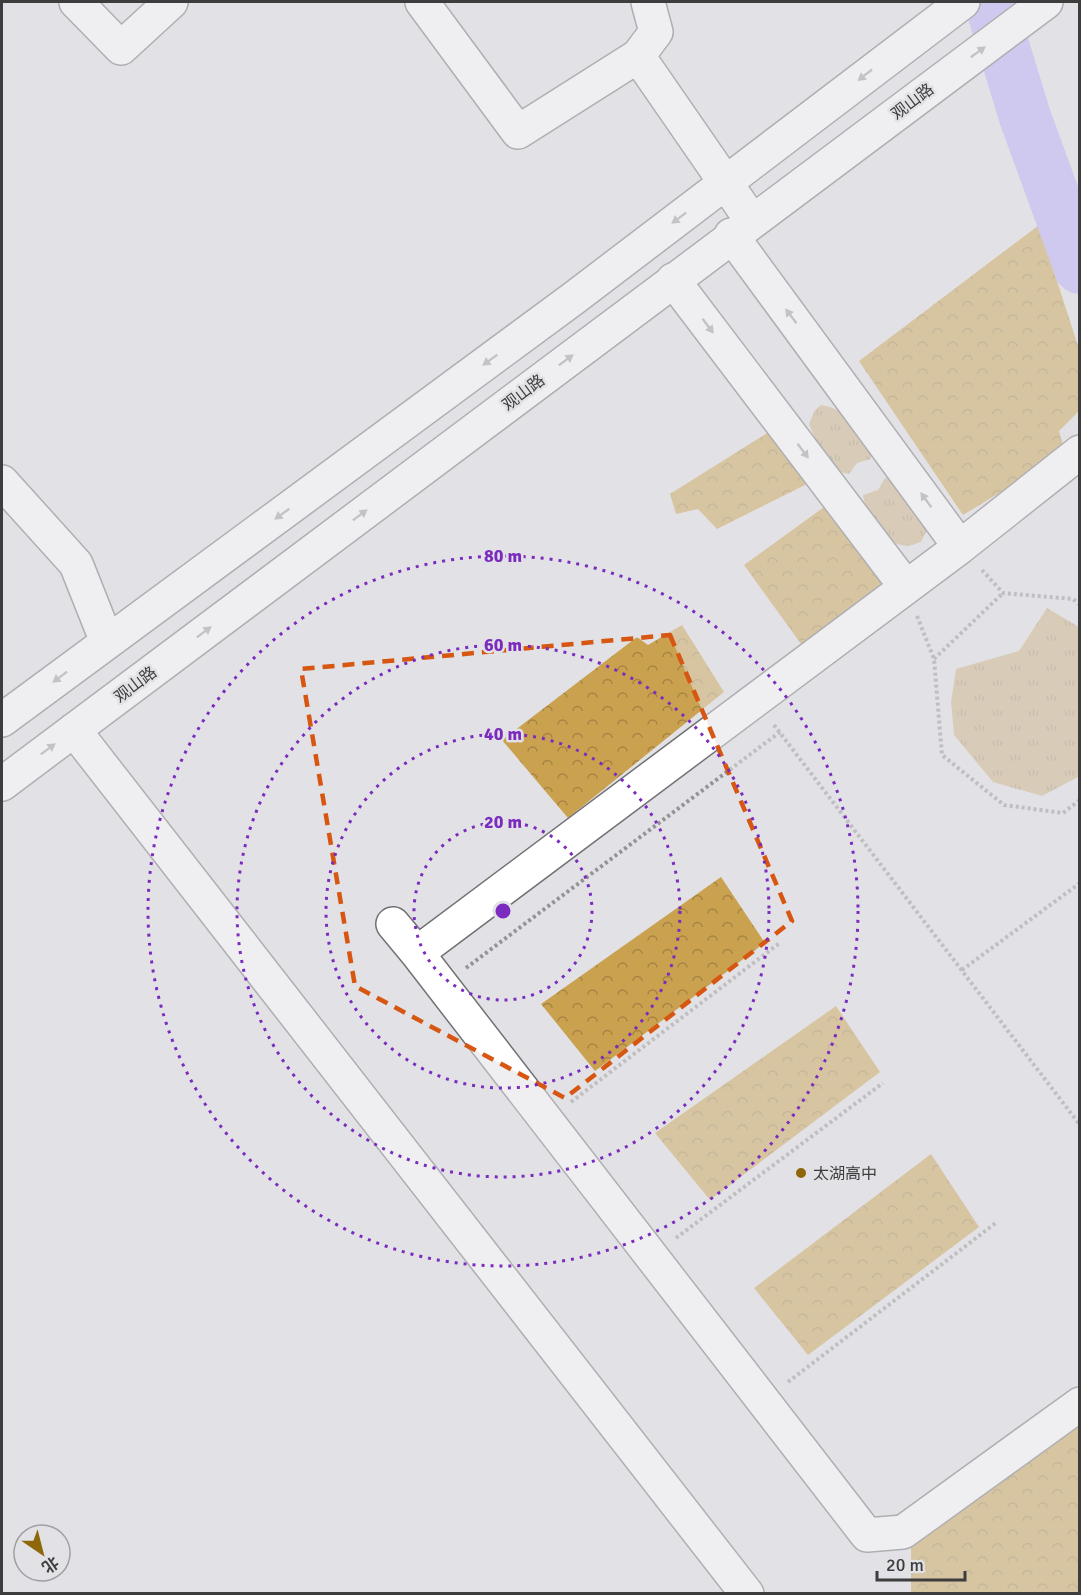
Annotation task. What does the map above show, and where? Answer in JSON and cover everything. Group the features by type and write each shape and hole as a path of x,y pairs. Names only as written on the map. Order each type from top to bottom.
{"street":[{"path":"76,2 121,48 171,2"},
{"path":"422,2 518,132 638,56 656,32 648,2"},
{"path":"2,720 564,305 963,2"},
{"name":"观山路","path":"2,784 741,228 1046,2"},
{"path":"638,56 725,182 741,228 960,547"},
{"path":"673,280 906,587"},
{"path":"417,953 960,547 1080,452"},
{"path":"2,482 76,564 107,642"},
{"path":"74,730 747,1593"},
{"path":"393,924 867,1535 903,1532 1080,1404"}],"path":[{"path":"960,547 1003,593 1073,599 1080,605"},
{"path":"906,587 934,659 942,755 1004,805 1063,813 1080,800"},
{"path":"934,659 1003,593"},
{"path":"755,700 1080,1125"},
{"path":"442,986 780,732"},
{"path":"962,970 1080,883"},
{"path":"546,1120 781,942"},
{"path":"652,1256 883,1083"},
{"path":"764,1401 997,1222"}],"highlighted area":[{"path":"670,635 792,921 565,1098 355,986 301,669"}],"green space":[{"path":"1039,225 1079,349 1079,411 1059,431 1065,453 963,515 859,361"},
{"path":"821,405 849,416 867,439 871,459 857,463 849,474 839,472 817,443 809,424 815,410"},
{"path":"775,428 813,481 717,529 698,509 676,514 670,494"},
{"path":"885,478 899,479 927,520 926,532 921,542 909,546 898,544 883,534 872,519 863,495 878,490"},
{"path":"831,502 891,585 804,648 744,565"},
{"path":"1047,608 1079,627 1080,776 1042,796 993,782 954,735 951,702 956,669 1019,651"},
{"path":"682,625 724,692 568,818 502,740 637,637 648,645"},
{"path":"721,877 765,943 595,1071 541,1004"},
{"path":"836,1006 880,1072 710,1200 655,1133"},
{"path":"931,1154 979,1227 808,1355 754,1288"},
{"path":"1079,1424 1079,1593 911,1593 911,1543"}],"waterway":[{"path":"990,2 1025,117 1080,268"}],"place":[{"name":"太湖高中","path":"801,1173"}]}
